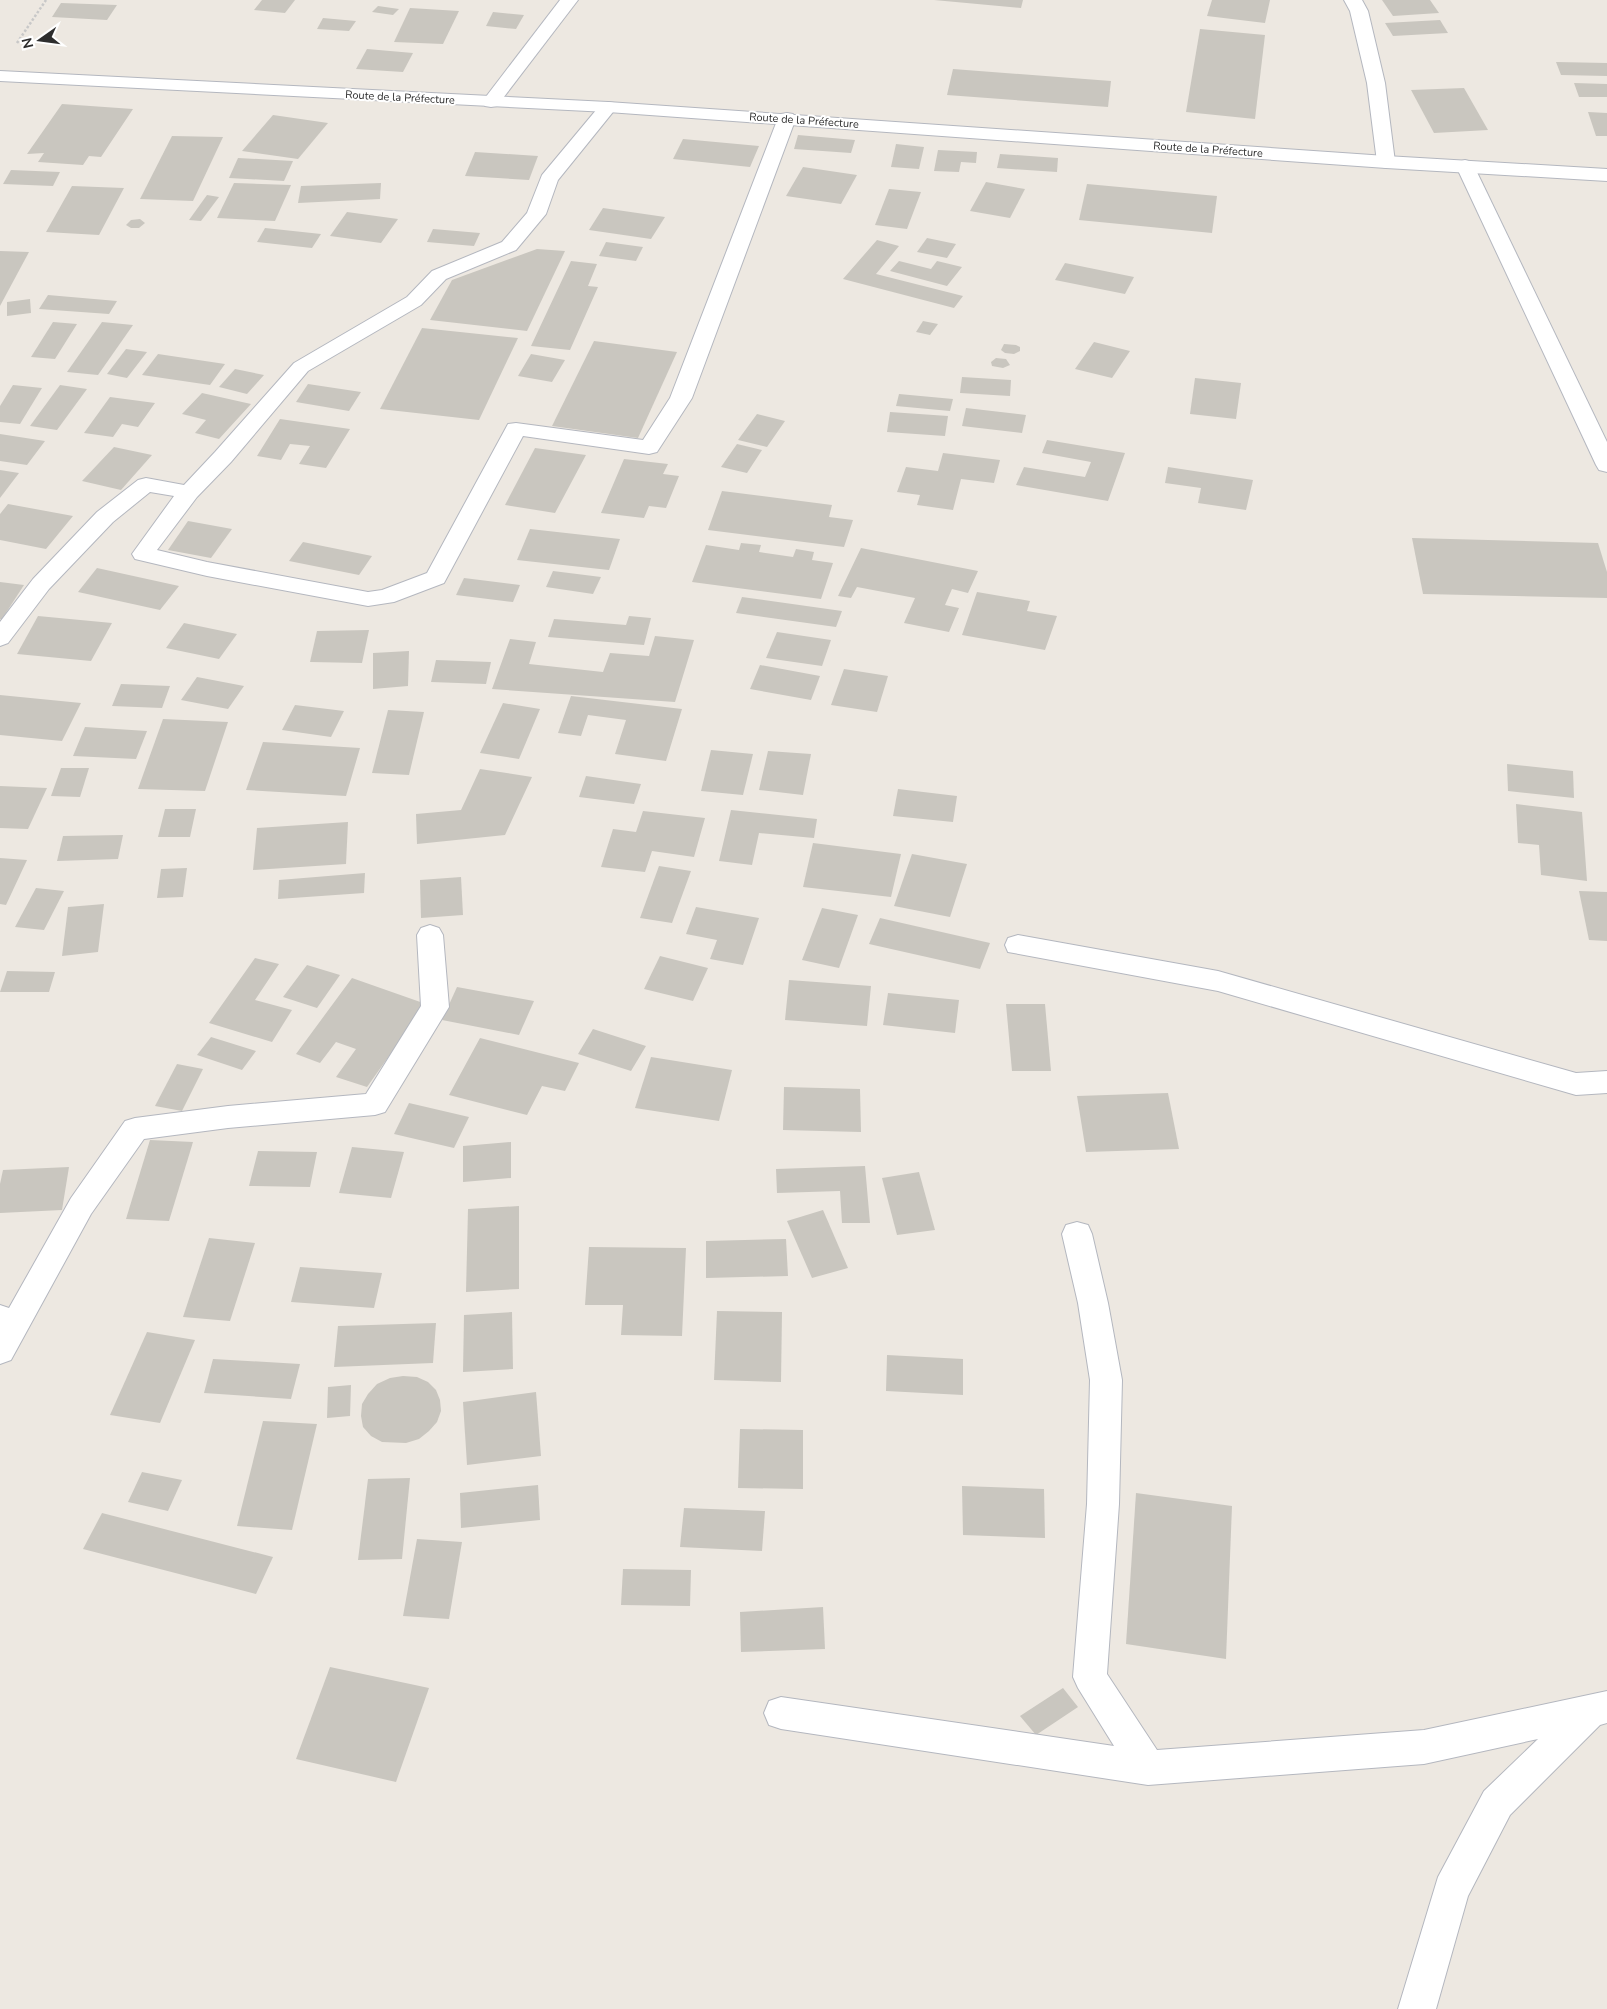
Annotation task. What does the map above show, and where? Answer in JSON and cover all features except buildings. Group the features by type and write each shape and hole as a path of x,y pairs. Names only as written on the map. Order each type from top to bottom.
{"street":[{"path":"491,102 569,0"},
{"path":"1353,0 1359,12 1376,83 1386,162"},
{"name":"Route de la Préfecture","path":"0,76 491,102 608,106 1386,162 1607,175"},
{"path":"608,106 549,179 536,214 509,246 439,275 414,301 301,367 189,492 143,554 207,569 368,599 380,598 436,578 516,429 648,447 681,398 787,118"},
{"path":"1465,166 1607,465"},
{"path":"0,638 41,584 105,516 146,485 189,492"},
{"path":"0,1351 8,1321 81,1206 135,1129 228,1117 375,1104 404,1054 435,1007 430,935"},
{"path":"1018,945 1218,981 1576,1084 1607,1082"},
{"path":"1077,1234 1093,1303 1106,1380 1103,1504 1090,1677 1148,1768"},
{"path":"781,1713 1148,1768 1424,1747 1599,1708"},
{"path":"1417,2009 1451,1890 1497,1803 1599,1708"}],"path":[{"path":"15,46 46,0"}]}
